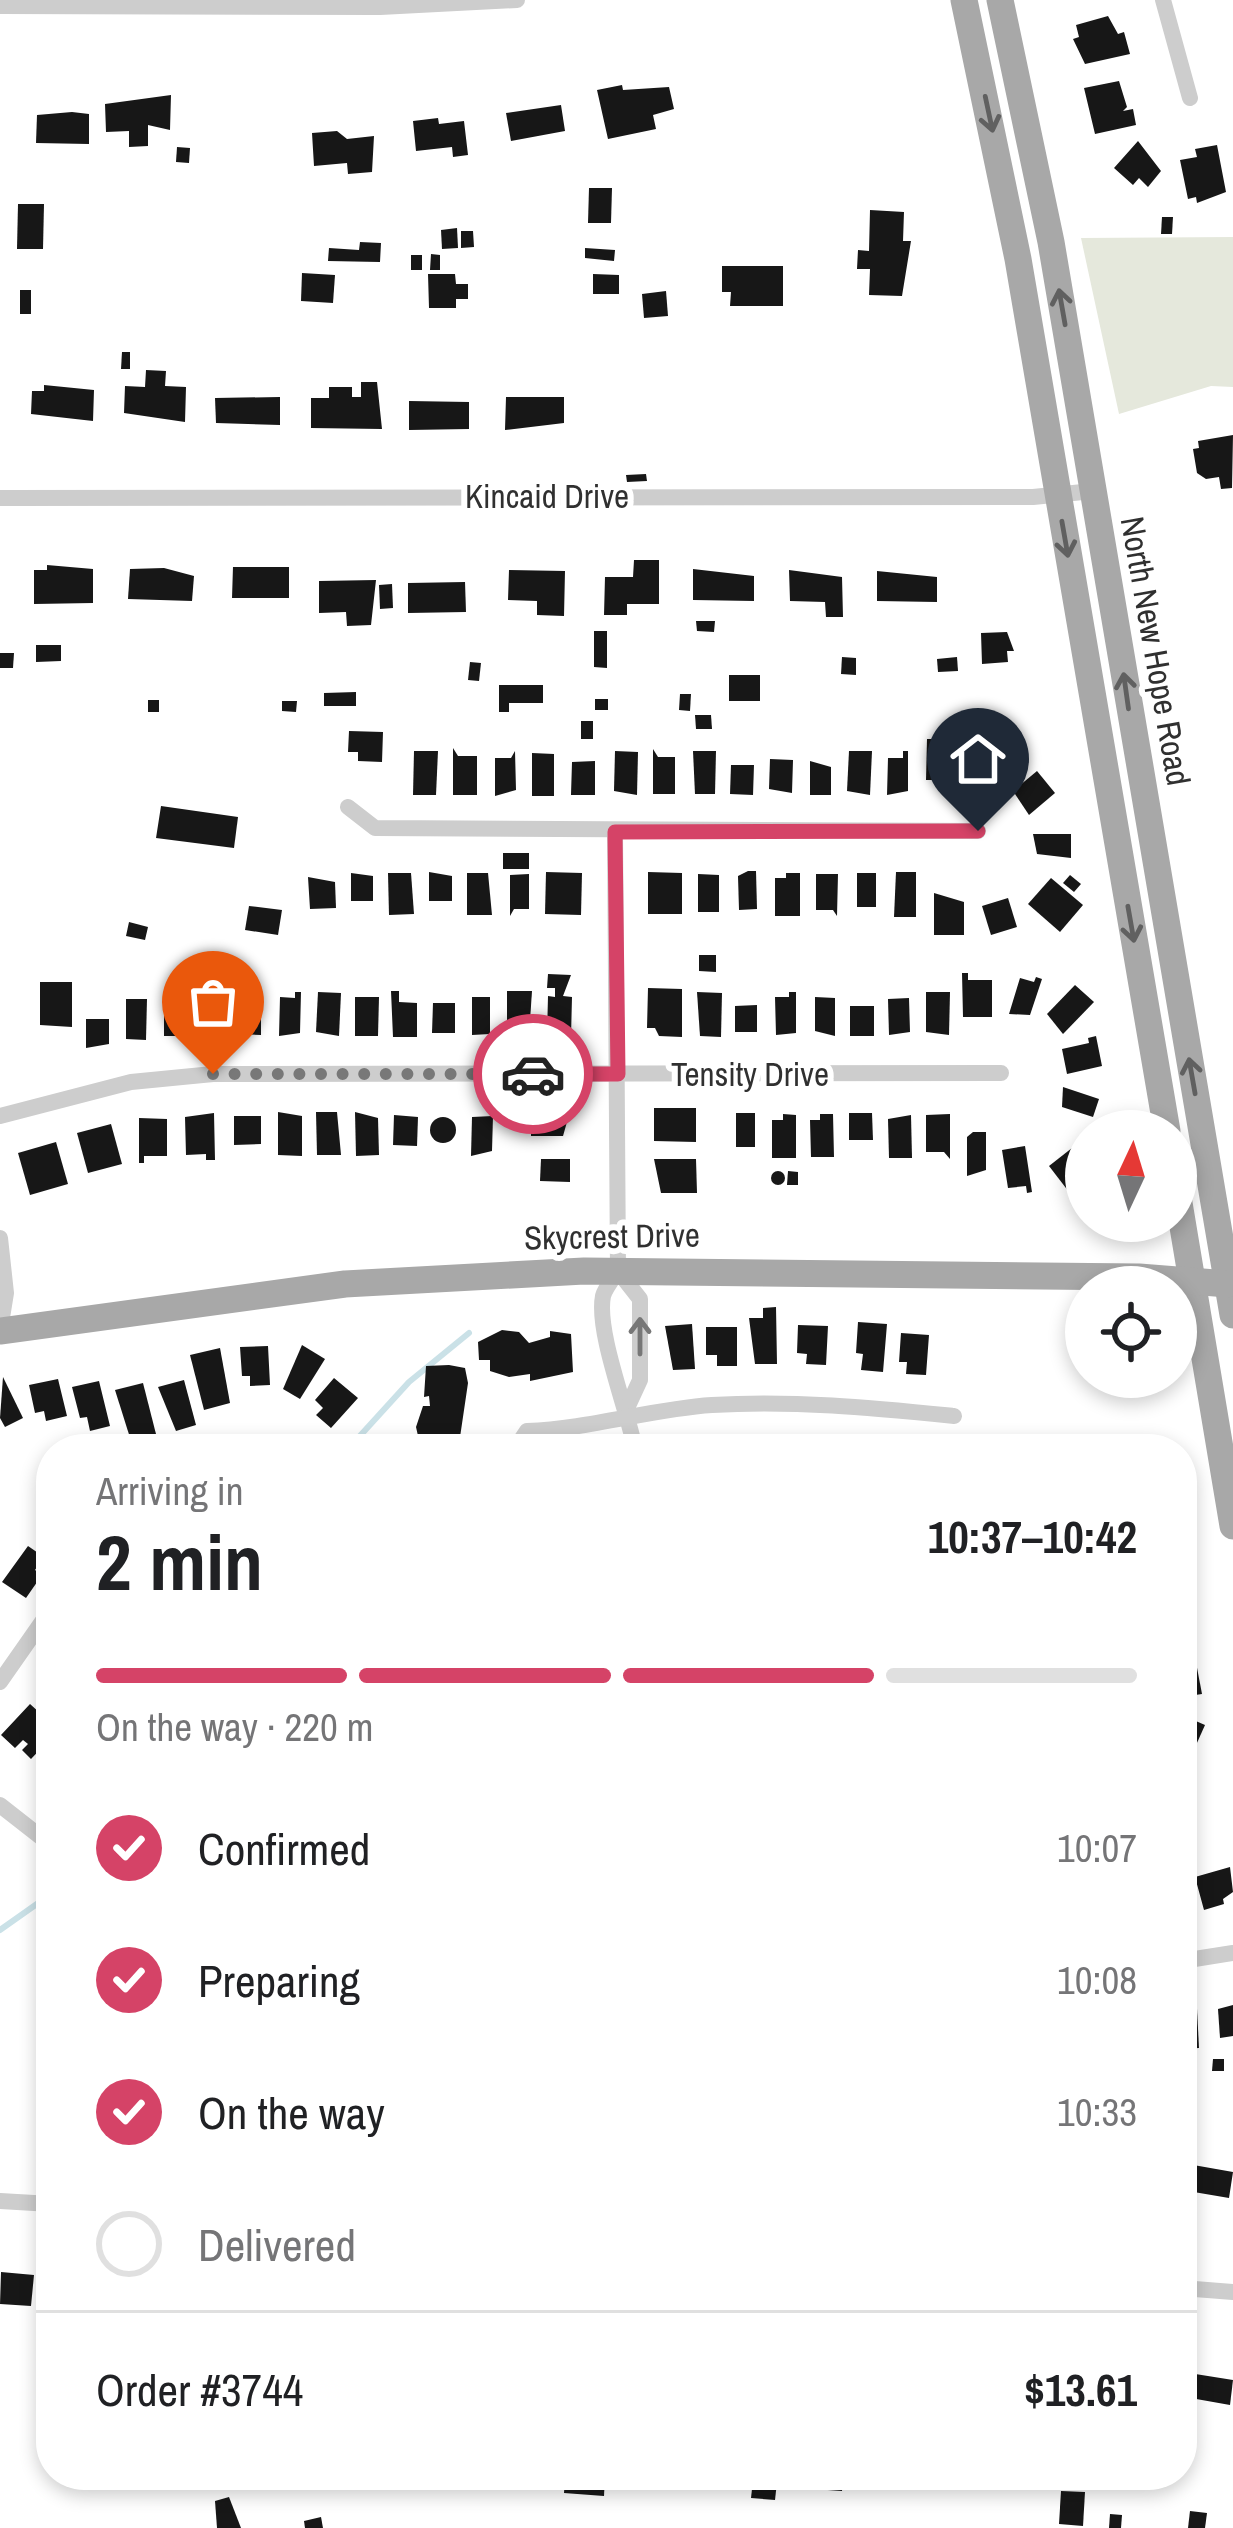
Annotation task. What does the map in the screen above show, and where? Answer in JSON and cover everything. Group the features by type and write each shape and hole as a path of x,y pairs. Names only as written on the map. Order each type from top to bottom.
{"main road":[{"path":"964,0 1018,259 1163,1110"},
{"name":"North New Hope Road","path":"1000,0 1051,242 1233,1315"},
{"name":"Skycrest Drive","path":"0,1330 346,1284 618,1270 1065,1277"},
{"name":"Skycrest Drive","path":"1197,1280 1228,1284"},
{"path":"1197,1314 1233,1526"}],"street":[{"path":"0,6 380,7 517,0"},
{"path":"1163,0 1190,98"},
{"name":"Kincaid Drive","path":"0,498 1058,495 1093,491"},
{"path":"348,807 375,828 978,831"},
{"path":"615,832 618,1270 603,1296 616,1385 629,1413 632,1434"},
{"name":"Tensity Drive","path":"0,1116 88,1091 177,1076 1001,1072"},
{"path":"0,1238 6,1293 0,1330"},
{"path":"618,1270 640,1299 640,1380 629,1413"},
{"path":"525,1434 629,1413 708,1405 810,1402 954,1416"},
{"path":"0,1682 36,1630"},
{"path":"0,1805 36,1833"},
{"path":"1197,1959 1233,1953"},
{"path":"0,2200 36,2203"},
{"path":"1197,2289 1233,2292"}],"shaded area":[{"path":"1233,237 1233,387 1211,386 1119,414 1081,238"}],"building":[{"path":"1108,16 1118,34 1124,32 1130,54 1085,64 1073,39 1079,37 1076,25"},
{"path":"1119,81 1127,107 1123,111 1133,109 1136,125 1095,134 1084,88"},
{"path":"622,85 623,90 669,87 674,109 653,115 656,129 608,139 597,90"},
{"path":"171,95 170,130 148,125 148,146 129,147 129,131 106,132 105,104"},
{"path":"561,105 565,131 511,141 506,113"},
{"path":"89,114 89,144 36,143 37,115"},
{"path":"438,118 439,124 464,121 468,155 453,157 452,147 416,151 413,121"},
{"path":"337,131 347,139 374,136 372,172 348,174 347,163 314,166 312,133"},
{"path":"1138,141 1161,171 1148,187 1139,178 1133,185 1114,168"},
{"path":"1217,145 1226,192 1197,203 1196,197 1188,199 1180,160 1197,157 1195,149"},
{"path":"177,147 190,148 189,163 176,162"},
{"path":"589,188 612,188 611,223 588,223"},
{"path":"18,204 44,204 43,249 17,249"},
{"path":"870,210 904,212 903,241 911,241 902,296 869,295 870,269 857,269 858,250 869,251"},
{"path":"1162,217 1173,217 1172,234 1161,234"},
{"path":"457,228 458,248 442,249 441,230"},
{"path":"461,231 473,231 474,247 461,248"},
{"path":"360,242 381,243 380,262 328,261 329,248 359,250"},
{"path":"585,248 615,250 614,261 585,258"},
{"path":"431,254 440,255 440,270 430,270"},
{"path":"411,255 422,255 422,270 411,270"},
{"path":"722,266 783,266 783,306 730,306 731,292 722,292"},
{"path":"302,273 335,275 333,303 301,301"},
{"path":"428,274 455,274 456,284 468,284 468,299 456,299 456,308 429,308"},
{"path":"593,274 619,275 619,294 593,294"},
{"path":"20,290 31,290 31,314 20,314"},
{"path":"666,291 668,316 644,318 642,294"},
{"path":"122,352 130,352 130,369 121,369"},
{"path":"146,370 166,371 165,386 186,387 185,422 124,413 125,386 145,387"},
{"path":"361,382 377,382 382,429 311,428 311,398 329,398 329,387 352,387 352,397 361,397"},
{"path":"44,385 94,390 93,421 31,414 32,391 44,391"},
{"path":"280,397 280,425 216,423 215,398"},
{"path":"506,397 564,397 564,423 505,430"},
{"path":"409,401 469,402 469,429 409,430"},
{"path":"1233,435 1232,488 1221,489 1219,477 1206,479 1197,473 1193,449 1199,448 1198,441"},
{"path":"646,474 647,481 627,482 626,475"},
{"path":"634,560 659,560 659,604 627,604 627,615 604,615 605,577 633,577"},
{"path":"47,565 93,569 93,603 34,604 34,570 47,570"},
{"path":"233,567 289,567 289,598 232,598"},
{"path":"164,568 194,576 192,601 128,599 130,569"},
{"path":"693,569 754,576 754,601 693,600"},
{"path":"509,570 565,571 564,616 537,615 537,601 508,600"},
{"path":"789,570 842,577 843,617 826,617 825,602 790,601"},
{"path":"877,571 937,577 937,602 877,601"},
{"path":"376,580 371,625 347,626 346,612 319,613 319,581"},
{"path":"465,582 466,612 408,613 408,583"},
{"path":"392,584 393,608 380,609 379,585"},
{"path":"696,621 715,621 714,632 697,631"},
{"path":"594,631 607,631 607,668 594,667"},
{"path":"1007,632 1014,651 1007,651 1008,662 982,664 981,633"},
{"path":"36,645 61,645 61,661 36,662"},
{"path":"0,653 14,653 13,668 0,668"},
{"path":"842,657 856,658 856,675 841,674"},
{"path":"957,657 958,671 938,672 937,659"},
{"path":"470,662 481,663 479,681 468,680"},
{"path":"729,675 760,675 760,701 729,701"},
{"path":"499,685 543,685 543,703 509,703 509,712 499,712"},
{"path":"356,692 356,706 324,706 324,693"},
{"path":"680,694 691,694 690,711 679,710"},
{"path":"595,699 608,699 608,710 595,710"},
{"path":"148,700 159,700 159,712 148,712"},
{"path":"282,701 297,701 296,712 282,711"},
{"path":"695,715 711,715 712,729 696,729"},
{"path":"581,721 593,721 593,739 581,739"},
{"path":"349,731 383,732 382,762 358,761 358,752 348,752"},
{"path":"1011,734 1012,765 998,765 998,776 977,776 977,735"},
{"path":"927,739 961,739 961,780 926,780"},
{"path":"453,748 458,756 477,756 477,795 453,795"},
{"path":"653,749 658,757 675,757 675,794 653,794"},
{"path":"414,751 438,751 436,795 413,795"},
{"path":"515,751 516,790 495,796 495,758 511,758"},
{"path":"615,751 638,752 637,795 614,791"},
{"path":"693,751 716,751 715,794 695,794"},
{"path":"849,751 872,751 870,795 847,791"},
{"path":"903,751 908,751 908,791 887,795 888,758 903,758"},
{"path":"532,753 554,754 554,796 532,796"},
{"path":"770,759 793,760 792,793 769,789"},
{"path":"595,761 595,795 571,795 572,762"},
{"path":"810,761 831,767 831,795 810,795"},
{"path":"731,765 754,765 753,795 730,794"},
{"path":"1037,771 1055,793 1029,815 1013,791"},
{"path":"161,806 238,817 234,848 156,838"},
{"path":"1033,834 1071,834 1071,858 1037,854"},
{"path":"503,853 529,853 529,869 503,869"},
{"path":"756,871 757,909 739,910 738,876"},
{"path":"429,872 452,876 452,901 429,901"},
{"path":"546,872 582,873 581,915 545,914"},
{"path":"648,872 682,873 682,914 648,914"},
{"path":"896,872 916,872 916,917 894,917"},
{"path":"351,873 373,876 373,901 351,901"},
{"path":"388,873 411,873 414,914 389,915"},
{"path":"467,873 488,873 492,915 467,915"},
{"path":"786,873 800,873 800,916 775,916 775,878 786,878"},
{"path":"857,873 876,873 876,907 857,907"},
{"path":"529,874 529,909 514,909 510,916 510,875"},
{"path":"698,874 719,875 719,912 698,912"},
{"path":"816,874 838,874 837,916 833,910 816,910"},
{"path":"1070,875 1081,884 1074,892 1063,883"},
{"path":"308,877 335,882 336,908 310,909"},
{"path":"1051,878 1083,905 1060,932 1028,904"},
{"path":"934,893 964,902 964,935 934,935"},
{"path":"1008,898 1017,927 991,935 982,906"},
{"path":"249,906 282,910 278,935 245,930"},
{"path":"129,922 148,927 145,940 126,936"},
{"path":"699,955 716,955 716,972 699,971"},
{"path":"962,973 968,973 968,980 992,980 992,1017 963,1017"},
{"path":"548,974 571,975 563,996 572,997 571,1037 547,1036 548,996 555,997 555,988 547,988"},
{"path":"1036,977 1042,979 1030,1015 1009,1014 1020,978 1034,982"},
{"path":"40,982 72,982 72,1027 40,1025"},
{"path":"240,984 244,998 261,999 261,1035 240,1034"},
{"path":"1075,985 1094,1002 1063,1034 1047,1014"},
{"path":"648,988 682,989 682,1037 659,1036 655,1028 647,1028"},
{"path":"391,991 399,991 399,1002 417,1003 417,1037 393,1037"},
{"path":"507,991 532,991 529,1036 507,1036"},
{"path":"295,992 301,992 300,1033 279,1036 280,997 295,998"},
{"path":"318,992 341,993 339,1036 316,1032"},
{"path":"697,992 722,993 721,1037 700,1036"},
{"path":"789,992 796,992 796,1033 776,1035 775,997 789,997"},
{"path":"926,992 950,992 949,1035 926,1032"},
{"path":"180,996 185,996 185,1036 164,1036 164,1003 179,1003"},
{"path":"355,997 379,997 378,1036 355,1036"},
{"path":"472,997 490,997 490,1034 472,1035"},
{"path":"815,997 835,998 835,1036 815,1031"},
{"path":"202,998 222,998 223,1036 202,1033"},
{"path":"909,998 910,1032 889,1035 888,999"},
{"path":"126,999 147,999 146,1040 126,1039"},
{"path":"433,1003 455,1003 455,1033 432,1033"},
{"path":"757,1005 757,1032 735,1032 735,1006"},
{"path":"850,1006 874,1006 874,1036 850,1036"},
{"path":"86,1019 109,1019 109,1044 86,1048"},
{"path":"1096,1036 1102,1066 1067,1074 1062,1049 1089,1043 1088,1038"},
{"path":"1063,1087 1099,1099 1095,1110 1062,1107"},
{"path":"531,1104 572,1104 563,1136 531,1136"},
{"path":"654,1108 696,1108 696,1142 654,1141"},
{"path":"278,1112 302,1116 302,1156 278,1155"},
{"path":"316,1112 337,1112 341,1155 317,1155"},
{"path":"355,1112 378,1118 379,1155 356,1156"},
{"path":"214,1113 215,1160 206,1160 206,1154 186,1155 185,1117"},
{"path":"736,1113 755,1113 755,1147 736,1147"},
{"path":"849,1113 872,1113 873,1140 849,1140"},
{"path":"783,1114 796,1115 796,1158 772,1158 772,1120 783,1120"},
{"path":"820,1114 833,1114 834,1157 811,1157 810,1120 820,1120"},
{"path":"950,1114 950,1159 944,1152 926,1152 926,1115"},
{"path":"394,1115 418,1117 417,1146 393,1145"},
{"path":"911,1115 912,1158 889,1158 888,1119"},
{"path":"234,1116 261,1116 261,1144 234,1145"},
{"path":"493,1116 492,1151 471,1156 472,1117"},
{"path":"443,1117 456,1130 443,1143 430,1130"},
{"path":"139,1118 167,1119 167,1156 144,1156 144,1163 139,1163"},
{"path":"111,1124 122,1164 88,1173 77,1133"},
{"path":"986,1132 986,1170 967,1176 967,1137"},
{"path":"56,1142 68,1184 30,1195 18,1153"},
{"path":"1025,1146 1032,1192 1027,1193 1026,1186 1008,1188 1002,1150"},
{"path":"1065,1153 1065,1187 1049,1166"},
{"path":"541,1159 570,1159 570,1182 540,1181"},
{"path":"654,1159 696,1159 697,1193 661,1193"},
{"path":"778,1171 785,1178 778,1185 771,1178"},
{"path":"788,1171 798,1172 798,1185 787,1185"},
{"path":"776,1307 777,1364 755,1364 749,1318 763,1318 763,1308"},
{"path":"858,1322 887,1324 883,1372 861,1370 863,1354 856,1353"},
{"path":"692,1324 695,1369 673,1370 665,1326"},
{"path":"798,1325 828,1326 826,1365 806,1364 807,1354 797,1353"},
{"path":"706,1327 737,1327 737,1366 717,1366 717,1355 706,1355"},
{"path":"502,1330 519,1332 529,1343 550,1337 550,1331 571,1334 573,1372 530,1381 530,1374 509,1377 490,1371 490,1360 479,1360 478,1342"},
{"path":"901,1333 929,1335 926,1375 906,1374 907,1362 899,1362"},
{"path":"302,1345 325,1359 300,1399 283,1389"},
{"path":"268,1346 270,1385 250,1386 250,1376 242,1376 240,1347"},
{"path":"220,1348 230,1403 204,1410 190,1355"},
{"path":"426,1366 465,1368 468,1383 460,1434 418,1434 423,1406 430,1406 429,1396 424,1397"},
{"path":"3,1377 23,1418 5,1427 0,1418"},
{"path":"334,1378 358,1398 331,1428 316,1415 323,1408 315,1400"},
{"path":"58,1379 67,1416 46,1421 44,1411 35,1413 29,1385"},
{"path":"184,1380 196,1425 176,1431 158,1387"},
{"path":"99,1381 110,1426 90,1431 87,1417 80,1418 72,1387"},
{"path":"143,1383 156,1434 129,1434 115,1390"},
{"path":"28,1546 36,1552 36,1584 26,1598 2,1582"},
{"path":"30,1704 36,1709 36,1754 31,1759 22,1750 28,1744 23,1740 15,1748 1,1735"},
{"path":"1230,1867 1233,1892 1223,1899 1224,1904 1204,1910 1197,1876"},
{"path":"1233,2005 1233,2036 1220,2038 1218,2009"},
{"path":"1213,2059 1224,2059 1224,2071 1212,2071"},
{"path":"1197,2166 1233,2172 1229,2198 1197,2193"},
{"path":"1,2272 34,2275 31,2306 0,2304"},
{"path":"1197,2374 1233,2380 1230,2405 1197,2399"},
{"path":"564,2490 604,2490 604,2496"},
{"path":"752,2490 776,2490 775,2500 751,2498"},
{"path":"1061,2491 1085,2492 1083,2526 1059,2524"},
{"path":"229,2497 241,2528 217,2528 215,2501"},
{"path":"1190,2511 1207,2513 1205,2528 1188,2528"},
{"path":"1110,2514 1122,2515 1121,2528 1109,2528"},
{"path":"321,2517 323,2528 305,2528 304,2521"}],"waterway":[{"path":"362,1434 409,1382 469,1333"},
{"path":"0,1930 36,1905"}],"way so far":[{"path":"213,1074 533,1074"}],"route":[{"path":"533,1074 618,1074 620,943 615,832 978,831"}]}
